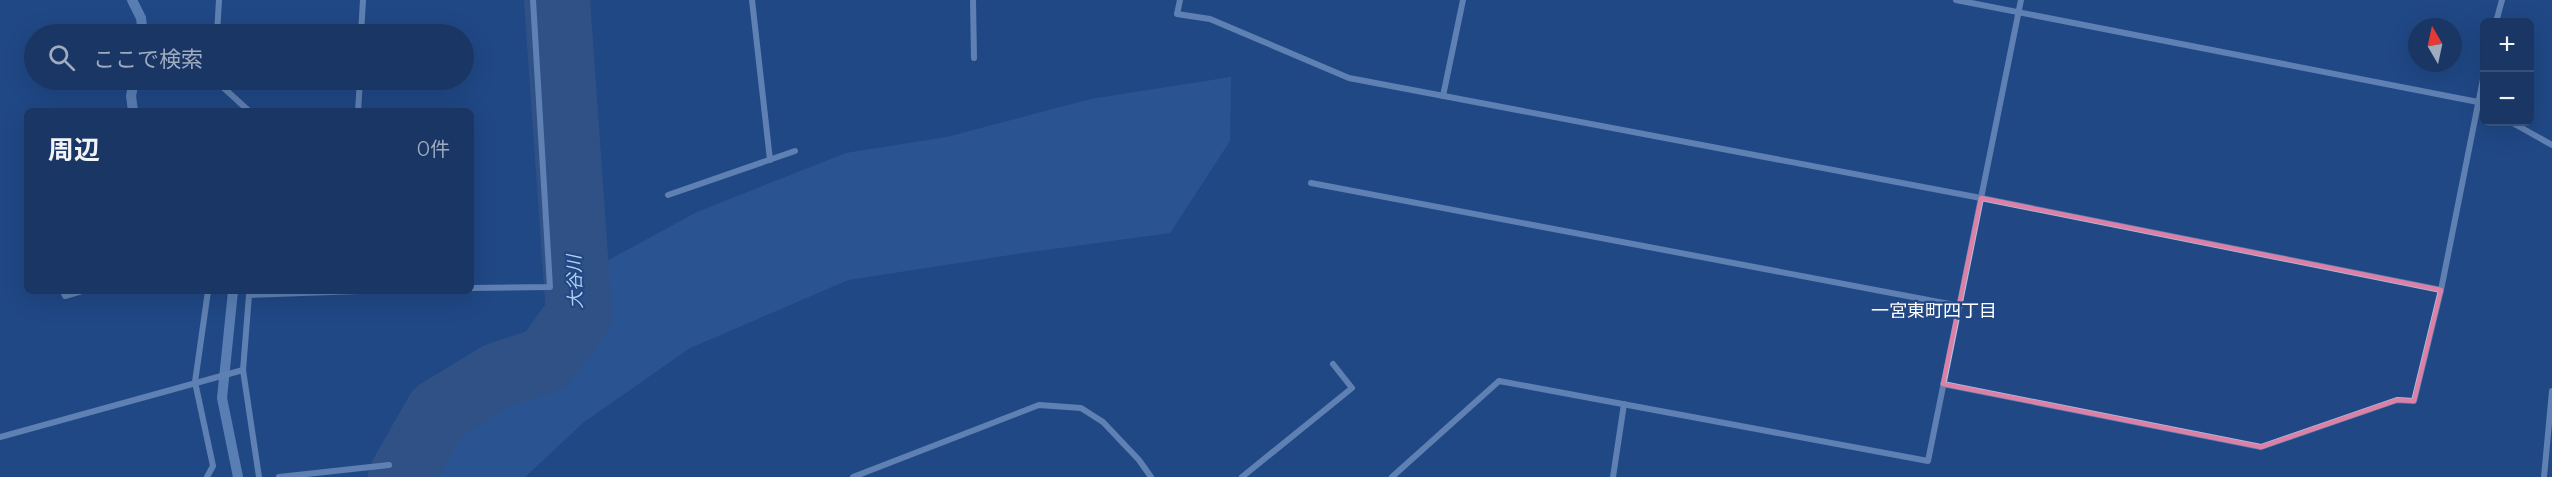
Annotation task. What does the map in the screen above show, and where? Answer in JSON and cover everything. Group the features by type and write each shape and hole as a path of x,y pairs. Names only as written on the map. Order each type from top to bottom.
{"street":[{"path":"218,24 219,0"},
{"path":"362,24 363,0"},
{"path":"474,288 550,287 533,0"},
{"path":"752,0 770,160"},
{"path":"974,0 974,58"},
{"path":"1180,0 1177,14 1210,19 1349,78 1981,198 2441,290"},
{"path":"1443,96 1463,0"},
{"path":"1956,0 2480,104"},
{"path":"1392,477 1499,381 1928,461 2021,0"},
{"path":"2497,18 2502,0"},
{"path":"227,90 246,108"},
{"path":"358,108 359,90"},
{"path":"1943,384 2260,447 2397,400 2414,401 2441,290 2480,109"},
{"path":"2518,126 2552,145"},
{"path":"668,195 795,151"},
{"path":"1311,183 1960,306"},
{"path":"207,477 213,466 195,382 208,294"},
{"path":"259,477 243,370 249,295 276,294"},
{"path":"1242,477 1352,388 1333,364"},
{"path":"0,437 243,370"},
{"path":"2544,477 2552,391"},
{"path":"1612,477 1624,404"},
{"path":"853,477 1039,405 1081,408 1096,418 1139,460 1151,477"},
{"path":"279,477 389,465"}],"highlighted area":[{"path":"1981,198 2441,290 2414,401 2397,400 2261,447 1943,384"}],"shaded area":[{"path":"1231,77 1230,141 1170,233 848,280 690,348 584,422 525,477 389,477 477,396 544,350 605,262 697,212 846,153 947,137 1091,99"}],"waterway":[{"path":"132,0 142,24"},
{"name":"大谷川","path":"401,477 438,412 499,375 546,360 579,314 557,0"},
{"path":"132,90 133,108"},
{"path":"233,294 222,398 238,477"}],"district":[{"name":"一宮東町四丁目","path":"1934,311"}]}
